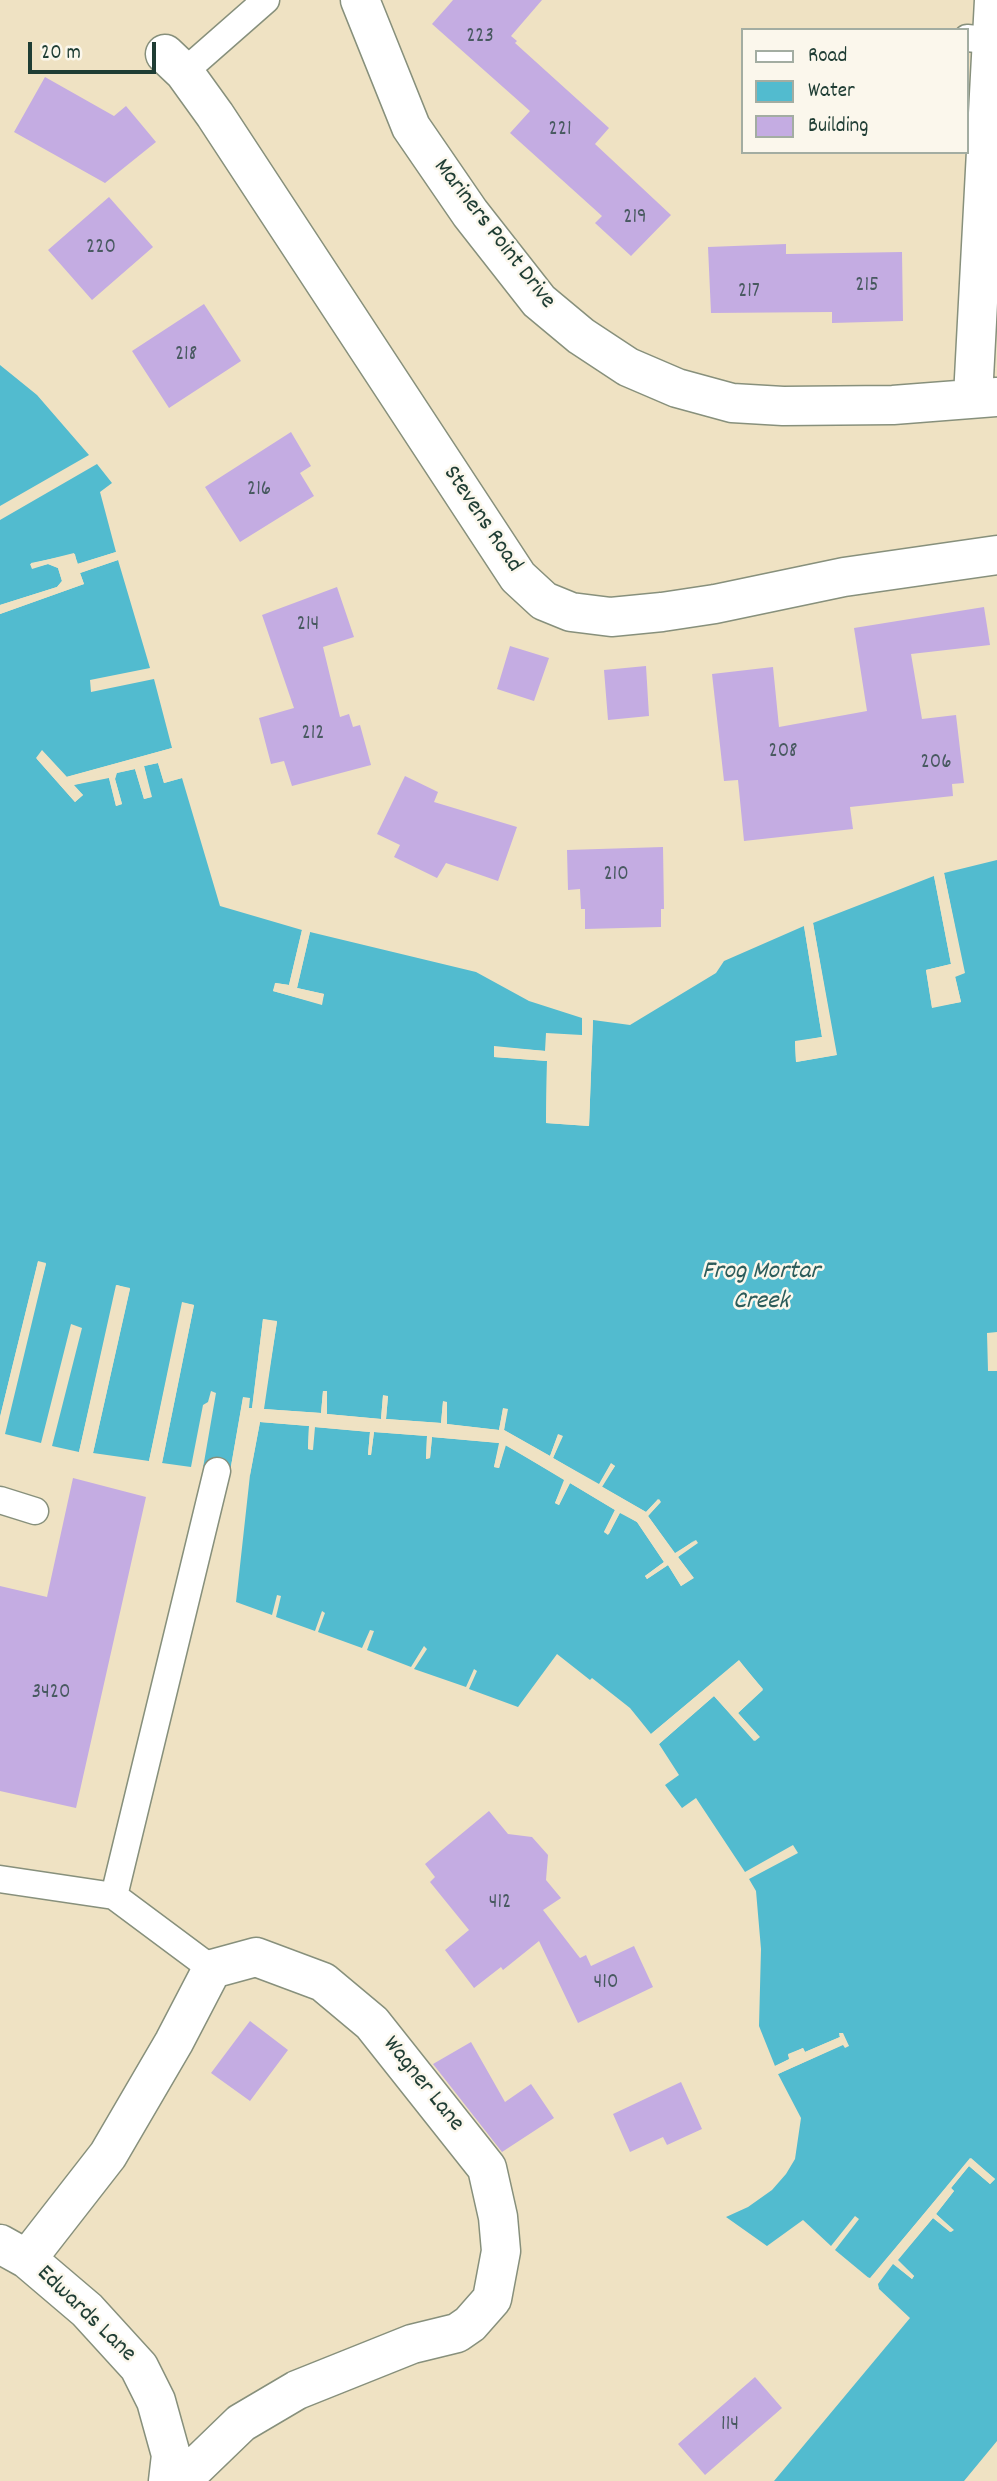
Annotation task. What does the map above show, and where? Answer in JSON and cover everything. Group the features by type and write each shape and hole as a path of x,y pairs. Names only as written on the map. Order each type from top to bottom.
{"street":[{"name":"Mariners Point Drive","path":"360,0 411,127 470,213 539,301 581,336 628,367 677,388 732,403 783,406 893,405 985,397"},
{"path":"985,397 985,40 994,0"},
{"name":"Stevens Road","path":"175,63 518,577 544,601 571,612 611,617 662,612 715,604 844,577 997,555"},
{"name":"Wagner Lane","path":"181,2481 241,2423 297,2390 412,2344 457,2333 470,2324 492,2298 501,2251 499,2217 487,2168 372,2023 323,1982 256,1957 212,1969"},
{"path":"13,2252 108,2155 174,2042 212,1969"},
{"name":"Edwards Lane","path":"13,2252 87,2310 139,2367 156,2401 171,2455 168,2481"}],"lane":[{"path":"175,63 266,0"},
{"path":"114,1896 217,1471"},
{"path":"0,1500 35,1511"},
{"path":"0,1879 114,1896 212,1969"}],"water":[{"path":"0,365 37,395 89,455 0,506"},
{"path":"97,464 112,483 100,492 116,552 77,564 75,554 31,563 32,568 48,564 58,568 62,581 57,587 0,605 0,520"},
{"name":"Frog Mortar Creek","path":"118,560 150,668 90,680 91,692 154,679 172,748 66,777 42,751 37,759 75,802 83,795 73,785 106,777 109,778 116,806 122,804 115,779 116,773 135,769 144,799 151,797 144,766 158,763 164,783 182,778 220,906 302,930 289,985 276,983 273,991 321,1004 324,994 297,988 310,932 476,972 529,1001 582,1018 582,1036 547,1034 546,1051 494,1047 494,1057 547,1061 546,1123 589,1126 593,1020 630,1025 716,973 724,961 804,926 822,1037 795,1042 796,1062 836,1055 813,923 934,876 951,964 926,970 932,1007 961,1002 955,976 964,973 944,873 997,860 997,1332 987,1333 988,1371 997,1371 997,2441 964,2481 774,2481 910,2318 877,2284 893,2263 912,2279 914,2276 897,2260 933,2218 950,2232 953,2230 936,2214 954,2191 951,2188 969,2166 990,2184 995,2179 970,2158 870,2279 835,2250 859,2219 855,2216 831,2246 803,2220 767,2246 726,2217 748,2207 772,2190 795,2159 801,2118 778,2074 844,2044 849,2046 839,2034 840,2037 805,2052 803,2048 788,2055 790,2059 775,2066 759,2026 761,1949 756,1891 749,1879 798,1853 793,1845 745,1872 696,1798 682,1808 665,1785 679,1775 659,1744 714,1696 754,1741 759,1737 738,1713 763,1689 739,1661 651,1734 630,1708 557,1654 518,1707 469,1689 477,1671 474,1669 466,1687 414,1669 427,1649 424,1646 411,1667 367,1650 374,1631 370,1630 362,1648 318,1632 325,1613 322,1611 315,1631 276,1617 281,1596 277,1595 272,1615 236,1602 250,1475 260,1422 309,1426 308,1449 312,1450 314,1427 370,1432 368,1454 371,1455 374,1432 427,1436 426,1459 430,1458 432,1437 500,1443 494,1467 499,1468 505,1445 565,1480 555,1503 559,1505 570,1483 615,1510 604,1532 609,1534 620,1512 637,1522 664,1562 645,1576 647,1579 668,1565 681,1586 693,1578 678,1557 695,1540 675,1554 648,1516 660,1502 658,1499 646,1512 601,1486 615,1466 611,1464 599,1485 553,1458 562,1436 558,1435 550,1456 504,1430 507,1409 503,1409 499,1430 446,1424 447,1402 443,1402 441,1423 386,1419 388,1396 383,1396 381,1419 326,1414 327,1391 323,1391 321,1413 263,1409 277,1322 263,1319 252,1409 249,1409 249,1398 243,1398 230,1472 203,1468 216,1393 211,1391 208,1402 203,1405 191,1467 162,1463 194,1305 183,1303 149,1461 93,1453 130,1289 117,1285 79,1452 52,1446 82,1328 71,1324 41,1443 5,1434 46,1264 38,1262 0,1417 0,614 84,584 80,573"}],"pier":[{"path":"116,552 117,555 78,568 74,566 72,558 53,562 61,566 65,580 59,590 80,582 76,573 79,570 118,557 118,560 80,573 84,584 0,614 0,611 54,591 0,608 0,605 57,587 62,581 58,568 48,564 32,569 30,564 74,553 78,564"},
{"path":"172,748 173,751 67,781 42,756 75,797 78,795 70,787 71,782 105,774 112,776 115,770 135,765 148,794 140,765 157,759 161,761 166,779 181,775 182,778 164,783 158,763 144,766 152,797 144,799 135,769 117,773 115,779 122,804 116,806 109,778 74,785 83,795 75,802 36,758 42,750 67,777"},
{"path":"944,873 965,973 955,977 961,1002 932,1008 926,970 951,964 934,876 937,875 954,964 952,968 930,973 935,1004 957,999 951,976 961,971 941,874"},
{"path":"813,923 837,1055 796,1062 795,1041 822,1037 804,926 807,925 826,1037 823,1041 799,1044 800,1058 833,1052 810,924"},
{"path":"302,930 305,931 292,987 277,989 319,1000 320,997 293,989 307,931 310,932 297,988 324,994 322,1005 273,991 275,983 289,985"},
{"path":"582,1018 586,1019 584,1038 550,1037 547,1054 497,1050 497,1054 549,1058 549,1120 586,1122 589,1020 593,1020 589,1126 546,1123 547,1061 494,1057 494,1046 545,1051 546,1033 582,1035"},
{"path":"38,1261 46,1263 2,1435 40,1265 3,1418 0,1420 0,1417"},
{"path":"116,1285 130,1288 93,1453 90,1453 126,1291 119,1289 83,1452 79,1452"},
{"path":"182,1302 194,1305 162,1463 159,1462 190,1307 185,1307 153,1461 149,1461"},
{"path":"263,1319 277,1321 264,1409 321,1413 323,1391 327,1391 327,1414 381,1419 383,1395 388,1396 386,1419 441,1423 443,1401 447,1402 447,1424 499,1430 503,1408 508,1409 504,1430 550,1456 558,1434 563,1436 553,1458 599,1484 611,1463 615,1466 602,1487 646,1512 659,1499 661,1502 648,1516 675,1553 696,1540 698,1543 678,1557 694,1578 681,1586 668,1565 647,1579 645,1576 664,1562 637,1522 620,1513 608,1535 604,1532 615,1510 570,1483 559,1505 555,1503 564,1480 506,1445 499,1468 494,1467 499,1443 432,1437 430,1458 426,1459 427,1436 374,1432 371,1455 368,1455 370,1432 315,1427 313,1450 308,1449 309,1426 260,1422 250,1475 247,1475 256,1421 259,1418 501,1440 639,1520 682,1581 689,1577 644,1515 502,1433 262,1412 260,1408 273,1324 266,1323 255,1409 253,1412 247,1412 246,1401 233,1473 230,1472 243,1397 250,1398 249,1408 252,1408"},
{"path":"739,1660 763,1690 738,1713 760,1737 755,1741 714,1696 659,1744 656,1741 712,1693 734,1713 758,1689 738,1665 653,1737 651,1734"},
{"path":"839,2033 843,2033 849,2046 845,2048 843,2045 778,2074 777,2071 843,2041 806,2055 801,2052 792,2056 791,2062 776,2070 775,2066 789,2059 788,2054 803,2048 805,2052 840,2037"},
{"path":"971,2158 995,2179 990,2184 969,2166 951,2188 954,2191 936,2214 954,2230 951,2232 933,2218 898,2260 914,2276 912,2279 893,2264 878,2284 879,2289 875,2282 948,2190 872,2281 866,2277 870,2278"},
{"path":"875,2287 909,2318 770,2481 906,2318 876,2291"}],"building":[{"path":"453,0 542,0 511,36 517,41 515,43 609,128 595,144 671,215 631,256 595,223 602,216 510,133 530,111 432,24"},
{"path":"45,77 114,116 126,106 156,142 105,183 14,132"},
{"path":"109,197 153,247 92,300 48,250"},
{"path":"786,244 786,254 902,252 903,321 832,323 832,312 711,313 708,247"},
{"path":"204,304 241,361 169,408 132,351"},
{"path":"291,432 311,466 300,473 314,496 240,542 205,487"},
{"path":"337,587 354,637 323,647 340,717 349,714 353,727 360,725 371,765 292,786 284,761 271,764 259,718 294,708 262,615"},
{"path":"984,607 990,645 911,654 922,719 956,715 964,783 952,784 953,796 850,807 853,829 744,841 738,780 724,781 712,674 773,667 779,727 867,711 854,628"},
{"path":"510,646 549,658 534,701 497,689"},
{"path":"646,666 649,716 608,720 604,670"},
{"path":"405,776 438,792 434,802 517,827 498,881 446,863 437,878 394,857 400,845 377,834"},
{"path":"663,847 664,909 661,909 661,927 585,929 585,909 581,909 580,889 568,890 567,850"},
{"path":"73,1478 146,1497 76,1808 0,1791 0,1586 47,1597"},
{"path":"489,1811 508,1834 532,1837 548,1855 546,1880 561,1898 543,1910 580,1958 586,1955 591,1966 634,1946 653,1987 578,2023 539,1941 503,1970 501,1967 474,1988 445,1950 469,1930 430,1882 435,1877 425,1864"},
{"path":"250,2021 288,2050 250,2101 211,2073"},
{"path":"471,2042 505,2102 531,2084 554,2118 502,2152 433,2064"},
{"path":"681,2082 702,2129 667,2145 663,2137 630,2152 613,2114"},
{"path":"755,2377 782,2408 705,2475 678,2444"}]}
